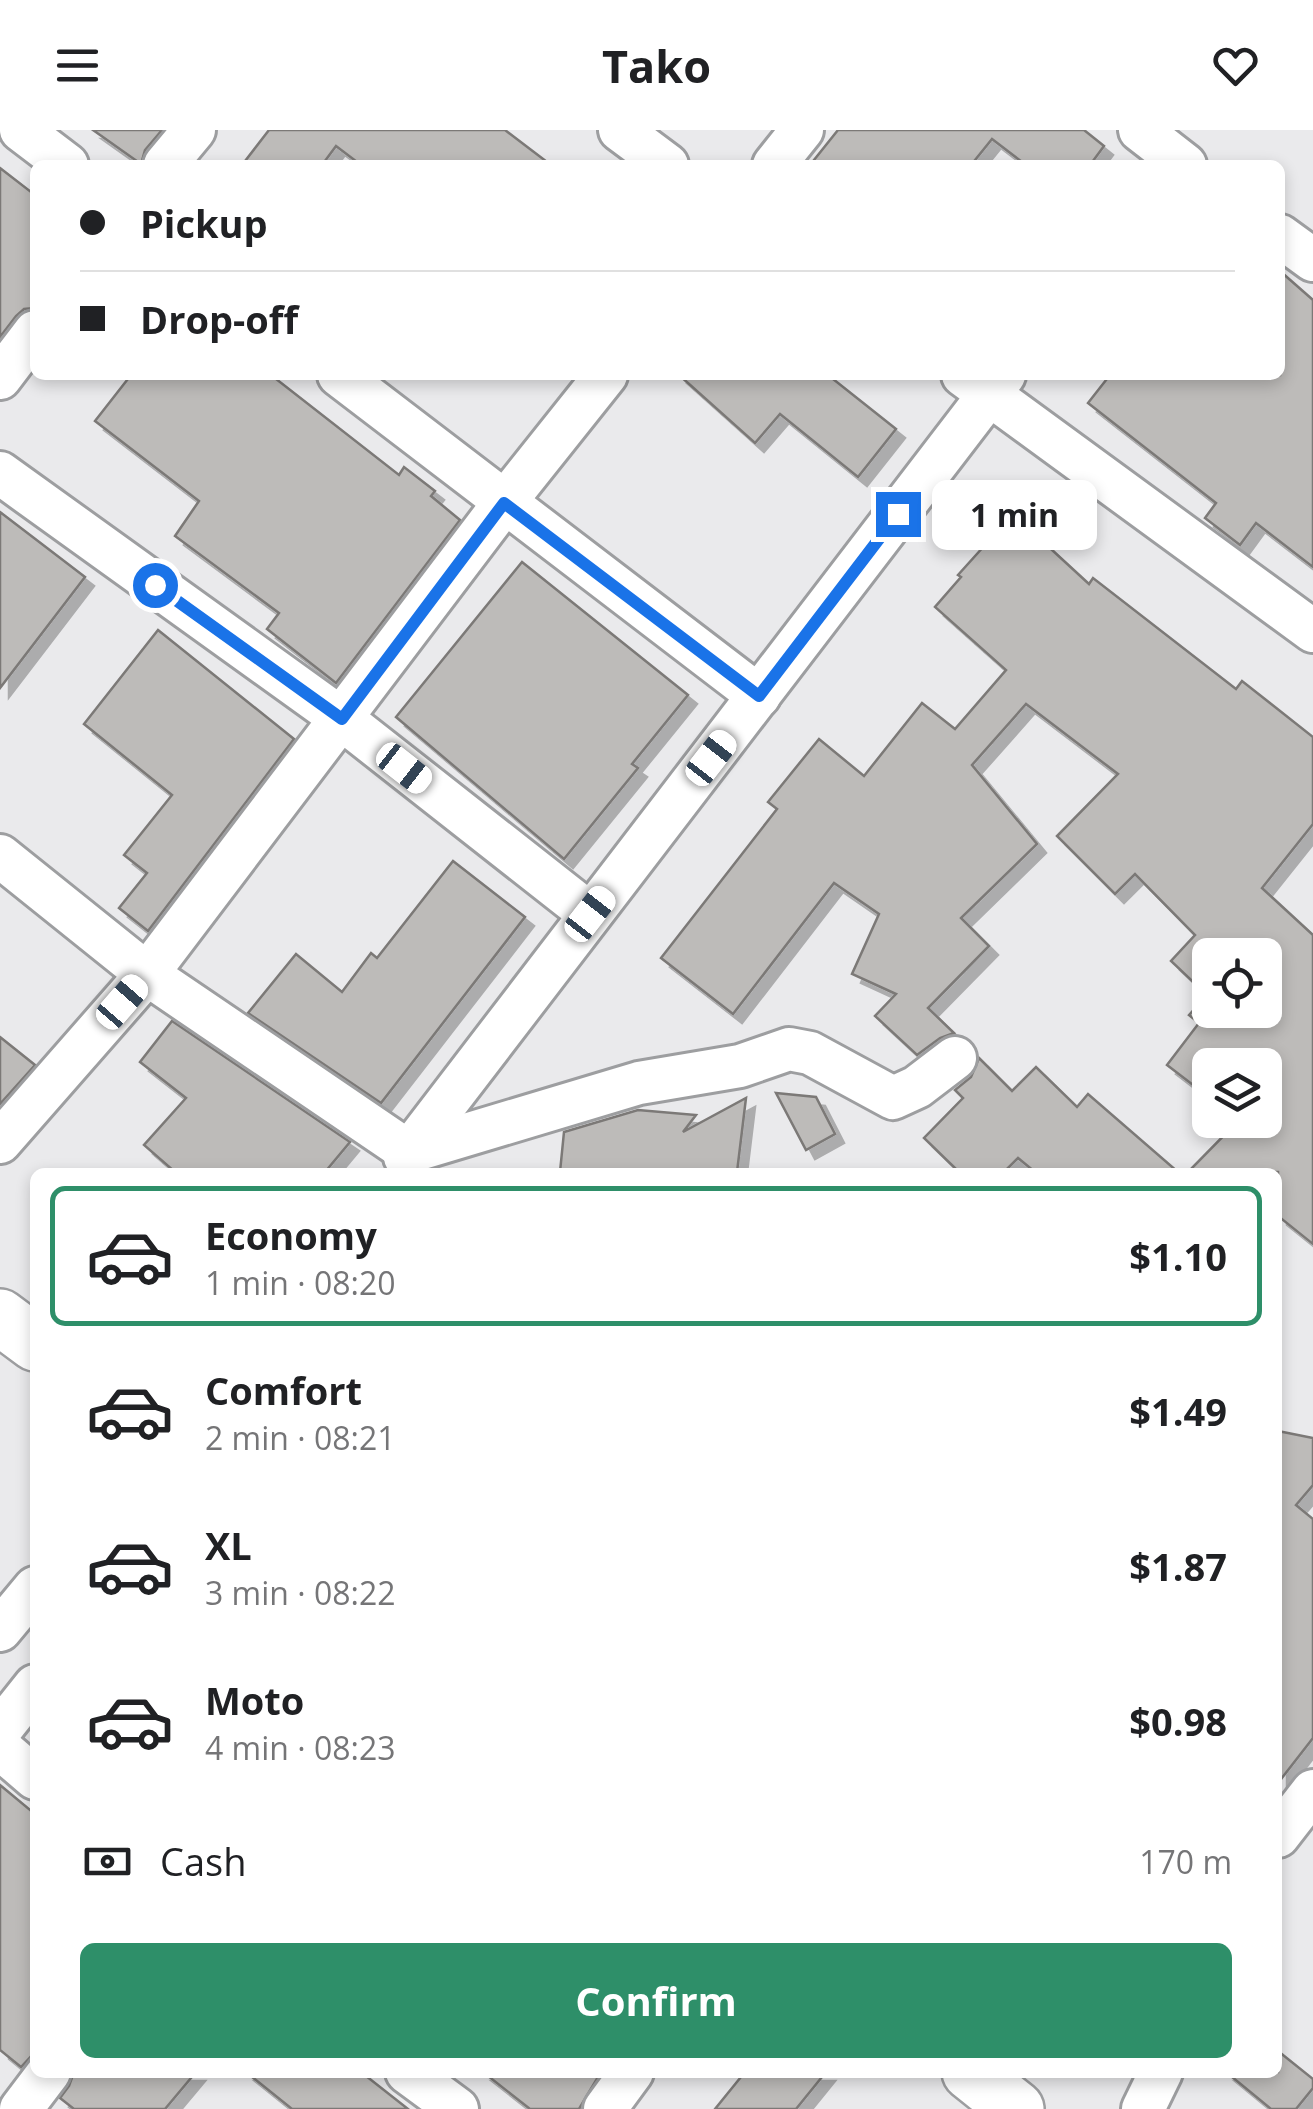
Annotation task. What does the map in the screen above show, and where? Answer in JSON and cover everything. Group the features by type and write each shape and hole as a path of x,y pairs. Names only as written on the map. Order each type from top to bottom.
{"main road":[{"path":"0,1317 30,1339"},
{"path":"977,2078 1016,2109"}],"street":[{"path":"21,130 60,160"},
{"path":"169,160 194,130"},
{"path":"620,130 660,160"},
{"path":"778,160 802,130"},
{"path":"1285,240 1313,260"},
{"path":"0,378 30,339"},
{"path":"345,380 759,696"},
{"path":"0,1142 147,974 504,503 602,380"},
{"path":"402,1162 759,696 986,381 1313,631"},
{"path":"0,473 342,719 590,914"},
{"path":"0,856 147,974 402,1162"},
{"path":"402,1162 640,1083 740,1066 790,1049 810,1054 893,1098 917,1088 956,1058"},
{"path":"0,1630 30,1594"},
{"path":"0,1730 30,1692"},
{"path":"0,1748 30,1774"},
{"path":"1282,1831 1313,1790"},
{"path":"20,2109 45,2078"},
{"path":"415,2078 456,2109"},
{"path":"605,2109 628,2078"},
{"path":"1143,2109 1158,2078"}],"building":[{"path":"93,130 162,130 145,150 142,160 135,160"},
{"path":"269,130 505,130 544,160 354,160 336,146 326,160 246,160"},
{"path":"838,130 1084,130 1104,146 1094,160 1019,160 992,139 975,160 814,160"},
{"path":"0,168 30,191 30,308 16,316 0,337"},
{"path":"1285,275 1313,300 1313,567 1256,523 1240,545 1205,518 1216,503 1088,403 1106,380 1285,380"},
{"path":"127,380 277,380 399,475 404,467 435,491 431,496 460,520 336,683 267,629 279,613 175,536 199,501 95,421"},
{"path":"685,380 834,380 896,429 858,477 780,414 755,443"},
{"path":"0,512 85,577 0,688"},
{"path":"1013,514 1089,584 1093,578 1236,689 1242,681 1313,737 1313,824 1262,888 1313,935 1313,1244 1282,1219 1282,1168 1192,1168 1221,1138 1282,1138 1282,1048 1192,1048 1192,1084 1167,1065 1195,1028 1282,1028 1282,938 1192,938 1195,935 1135,874 1115,894 1057,836 1118,774 1026,704 972,765 1037,844 961,918 989,946 928,1008 954,1033 917,1055 875,1016 896,994 852,974 879,914 834,883 733,1014 661,958 777,809 768,802 819,739 864,776 922,703 955,729 1006,670 935,607"},
{"path":"522,562 688,695 632,764 638,768 564,859 396,717"},
{"path":"158,630 294,739 148,931 119,908 147,873 124,855 172,795 84,724"},
{"path":"453,861 525,917 381,1103 248,1013 296,954 342,992 371,953 377,958"},
{"path":"1192,938 1192,981 1171,961"},
{"path":"172,1021 350,1142 328,1168 170,1168 144,1145 186,1098 140,1062"},
{"path":"0,1037 35,1065 0,1104"},
{"path":"979,1058 1012,1091 1036,1067 1077,1107 1088,1094 1173,1168 1030,1168 1018,1158 1008,1168 955,1168 924,1138 963,1098 955,1090 971,1077"},
{"path":"776,1093 816,1097 835,1134 806,1150"},
{"path":"746,1098 737,1168 560,1168 564,1132 638,1110 696,1115 683,1132"},
{"path":"1282,1432 1313,1438 1313,1485 1296,1505 1313,1519 1313,1738 1282,1778"},
{"path":"0,1785 30,1810 30,2057 21,2067 0,2050"},
{"path":"1282,2054 1313,2079 1313,2088 1296,2109 1271,2109 1233,2078 1282,2078"},
{"path":"72,2078 191,2078 165,2109 74,2109 60,2098"},
{"path":"253,2078 369,2078 408,2109 292,2109"},
{"path":"491,2078 597,2078 579,2109 530,2109"},
{"path":"740,2078 821,2078 796,2109 715,2109"}],"route":[{"path":"155,585 342,719 504,503 759,696 898,514"}]}
